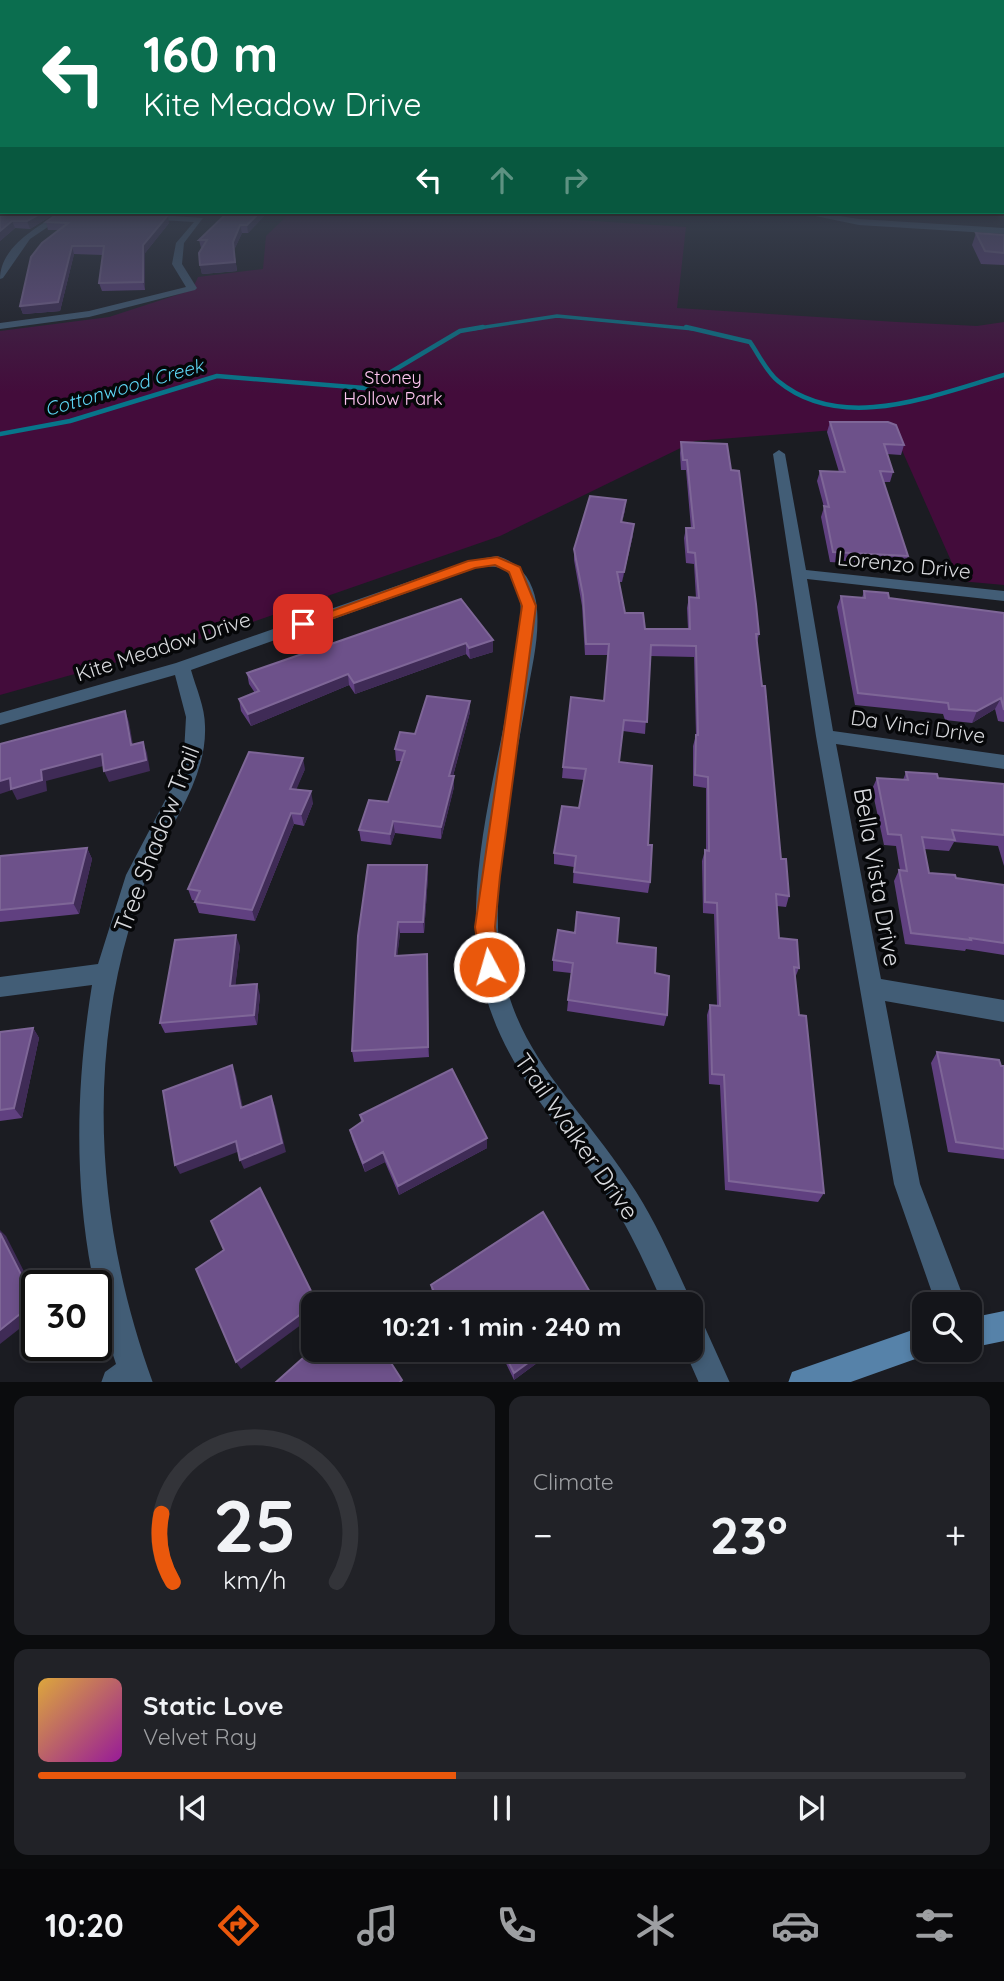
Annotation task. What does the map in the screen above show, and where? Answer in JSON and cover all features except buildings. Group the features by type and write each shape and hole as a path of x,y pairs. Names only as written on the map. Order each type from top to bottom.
{"main road":[{"path":"982,1331 1004,1326"},
{"path":"803,1382 912,1345"}],"street":[{"path":"0,326 89,314 192,288 177,263"},
{"name":"Bella Vista Drive","path":"779,454 825,736 907,1184 947,1292"},
{"name":"Kite Meadow Drive","path":"0,719 182,667 473,564 497,561"},
{"name":"Trail Walker Drive","path":"497,561 515,570 529,606 485,927 498,1004 511,1040 540,1086 582,1135 622,1193 672,1292"},
{"name":"Lorenzo Drive","path":"799,574 1004,596"},
{"name":"Tree Shadow Trail","path":"129,1379 112,1302 95,1194 90,1089 94,1041 117,934 137,875 193,754 197,732 195,715 182,667"},
{"name":"Da Vinci Drive","path":"825,736 1004,762"},
{"path":"0,986 108,972"},
{"path":"871,988 1004,1011"},
{"path":"703,1357 715,1382"}],"green space":[{"name":"Stoney Hollow Park","path":"264,263 682,263 677,308 977,326 1004,322 1004,585 960,581 889,421 873,427 695,441 500,536 224,632 0,695 0,331 109,317 192,290 198,277 263,269"}],"waterway":[{"name":"Cottonwood Creek","path":"472,329 557,316 694,329"},
{"name":"Cottonwood Creek","path":"0,434 70,421 217,376 364,388 460,331 483,327"},
{"name":"Cottonwood Creek","path":"686,327 750,342 766,368 778,381 803,397 830,405 859,408 919,400 1004,375"}],"route":[{"path":"303,624 473,564 497,561 515,570 529,606 524,656 490,876 485,927 489,967"}]}
